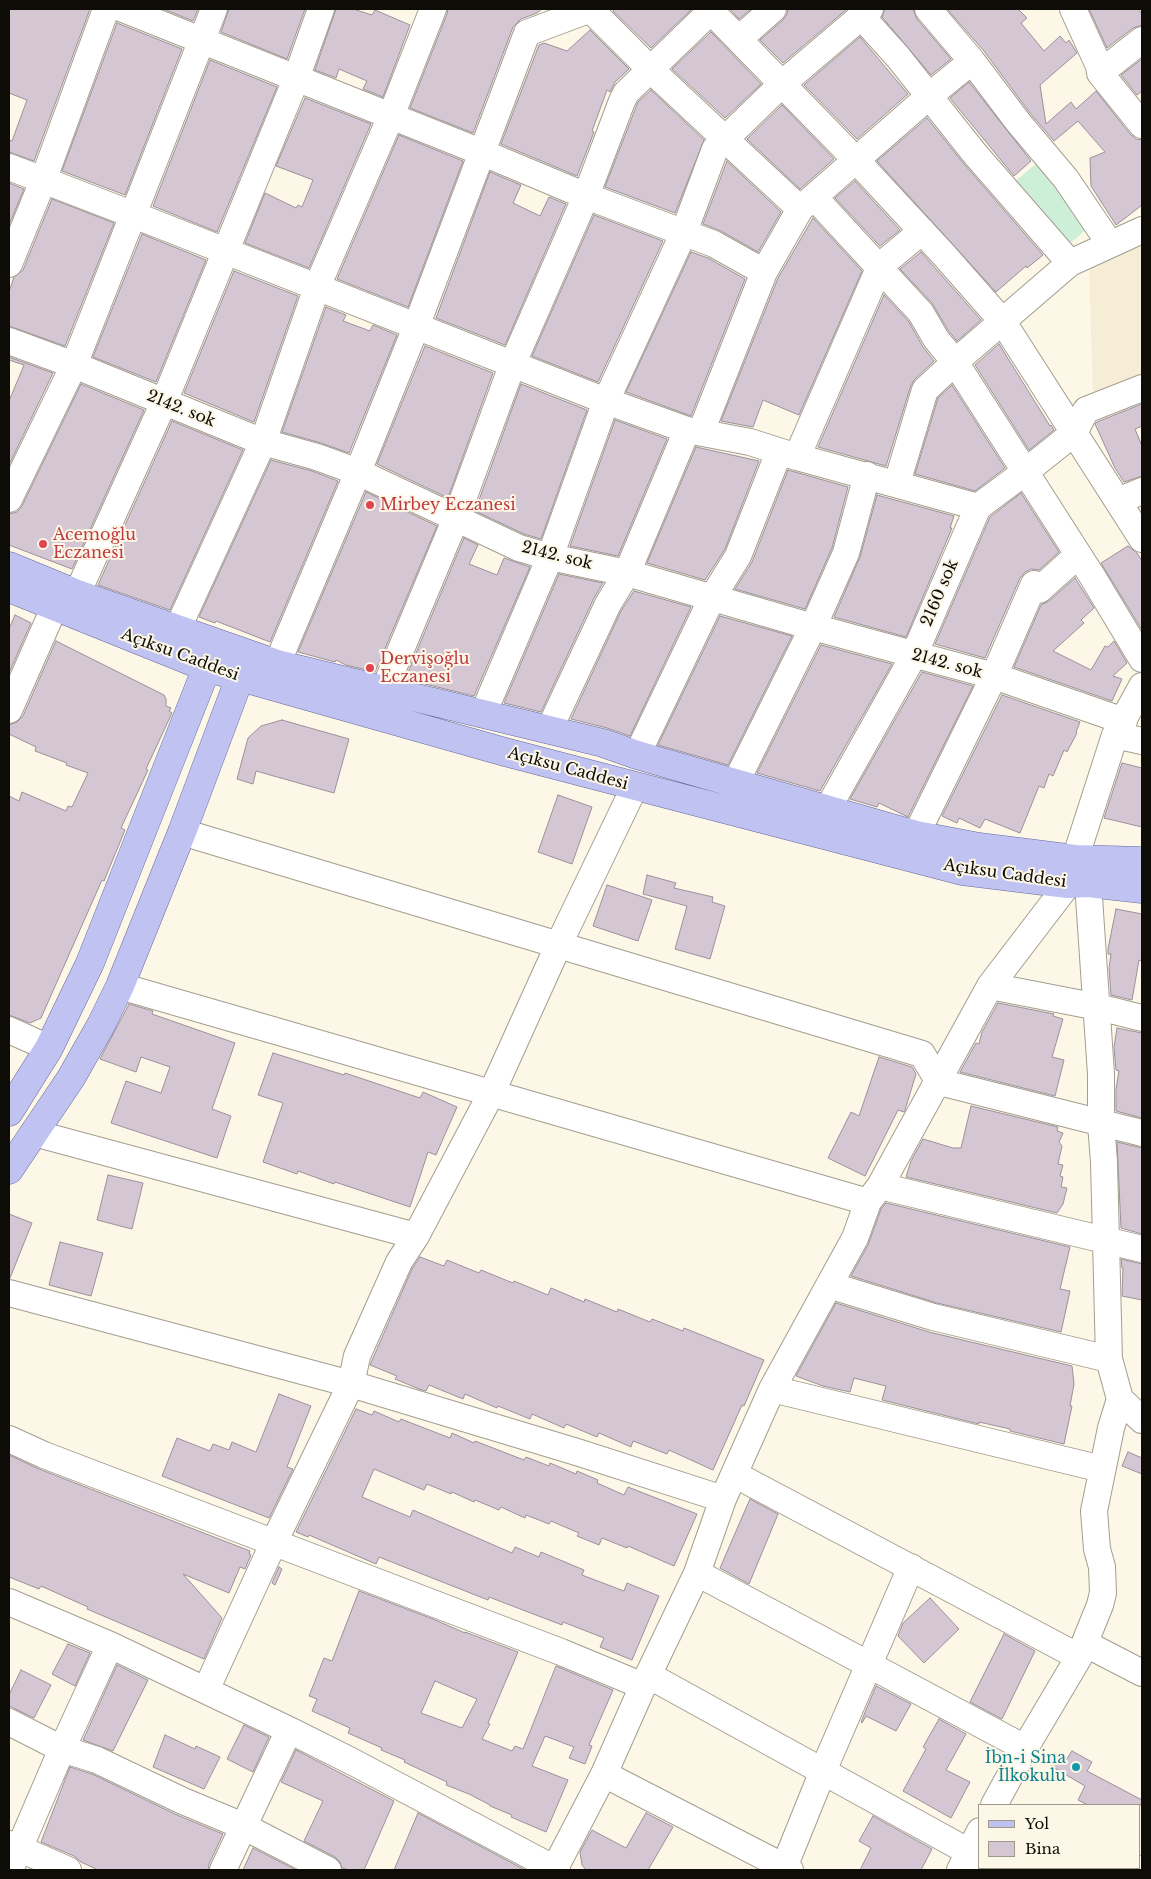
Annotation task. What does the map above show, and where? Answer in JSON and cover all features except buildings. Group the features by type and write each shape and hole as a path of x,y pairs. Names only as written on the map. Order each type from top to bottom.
{"main road":[{"name":"Açıksu Caddesi","path":"9,566 66,601 212,656 505,752 635,786 962,871 1077,875 1142,861"},
{"name":"Açıksu Caddesi","path":"9,588 177,630 212,656"},
{"path":"9,1112 49,1048 90,963 212,656"},
{"name":"Açıksu Caddesi","path":"244,666 277,664 603,743 735,784 916,835 979,847 1077,875 1142,889"},
{"path":"9,1170 71,1078 101,1025 120,986 182,832 244,666"}],"street":[{"path":"9,264 43,181 106,9"},
{"path":"123,9 586,196 714,244 764,272"},
{"path":"9,500 74,366 214,9"},
{"path":"9,710 66,601 164,402 296,79 321,9"},
{"path":"177,630 263,442 318,287 391,116 433,9"},
{"path":"277,664 358,472 416,327 527,33 591,9 650,69 725,138 807,203 880,266 921,313 936,339 955,362 1026,472 1142,659"},
{"path":"739,40 773,9"},
{"path":"928,9 1066,179 1110,244"},
{"path":"384,690 456,518 513,363 586,196 626,93 710,10 856,160 1003,322 1142,539"},
{"path":"1071,10 1099,66 1100,73 1142,125"},
{"path":"483,714 550,557 606,401 684,232 715,149 783,83 865,12 928,97 1070,263"},
{"path":"1100,73 1142,40"},
{"path":"549,730 608,604 627,573 694,431 764,272 807,203 972,61"},
{"path":"9,167 134,214 606,401 694,431 750,442 978,507 1026,472 1074,433 1086,410 1142,388"},
{"path":"897,483 925,390 1070,263 1142,230"},
{"path":"638,755 712,598 738,556 880,266 922,231"},
{"name":"2142. sok","path":"9,341 263,442 317,457 358,472 519,548 550,557 627,573 813,627 994,676 1119,728 1142,741"},
{"path":"735,784 813,627 846,553 867,475"},
{"path":"1118,502 1142,491"},
{"name":"2160 sok","path":"827,810 914,655 978,507"},
{"path":"916,835 994,676 1034,584 1039,590 1078,555"},
{"path":"9,1602 110,1645 290,1730 555,1870 604,1774 645,1681 697,1573 723,1499 772,1389 855,1238 874,1194 939,1082 990,986 1077,875 1119,728 1140,694"},
{"path":"206,1690 350,1384 357,1356 399,1262 416,1236 492,1092 558,946 635,786"},
{"path":"182,832 922,1054 939,1082 1142,1133"},
{"path":"995,1804 1082,1650 1103,1593 1102,1567 1097,1549 1094,1511 1111,1428 1120,1399 1110,1359 1098,1007 1077,875"},
{"path":"120,986 492,1092 874,1194 1142,1248"},
{"path":"990,986 1098,1007 1142,1018"},
{"path":"9,1030 49,1048"},
{"path":"34,1133 416,1236"},
{"path":"830,1285 933,1316 1110,1359"},
{"path":"9,1293 350,1384 580,1453 723,1499"},
{"path":"772,1389 1102,1469"},
{"path":"1120,1399 1142,1420"},
{"path":"9,1439 44,1455 552,1649 645,1681 823,1771 972,1853"},
{"path":"734,1474 911,1567 1082,1650 1142,1672"},
{"path":"604,1774 786,1869 823,1771 870,1666 911,1567"},
{"path":"697,1573 1025,1748"},
{"path":"68,1870 13,1854 110,1645"},
{"path":"9,1722 62,1749 97,1760 183,1801 243,1826 328,1870"},
{"path":"223,1870 290,1730"}],"shaded area":[{"path":"1142,246 1142,386 1093,394 1089,265"}],"green space":[{"path":"1037,163 1090,226 1066,247 1013,183"}],"place":[{"name":"Mirbey Eczanesi","path":"370,505"},
{"name":"Acemoğlu Eczanesi","path":"43,544"},
{"name":"Dervişoğlu Eczanesi","path":"370,668"},
{"name":"İbn-i Sina İlkokulu","path":"1076,1767"}]}
